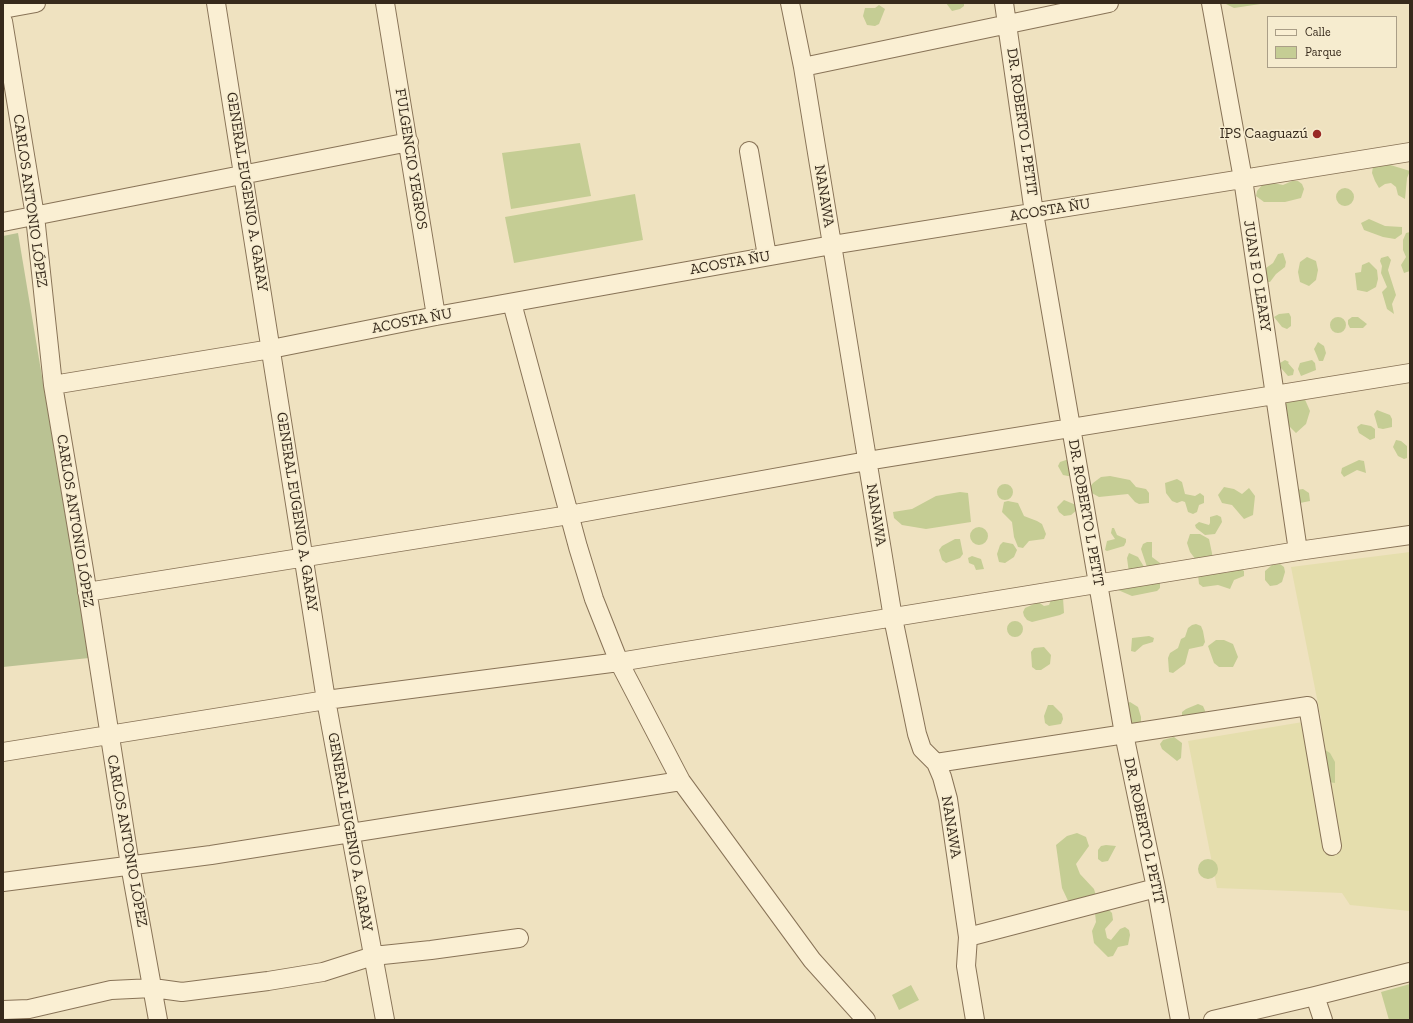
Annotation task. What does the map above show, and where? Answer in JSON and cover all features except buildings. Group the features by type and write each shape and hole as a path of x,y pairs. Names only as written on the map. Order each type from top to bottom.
{"street":[{"path":"3,9 36,3"},
{"name":"GENERAL EUGENIO A. GARAY","path":"216,3 326,700 385,1020"},
{"name":"FULGENCIO YEGROS","path":"385,3 409,142 436,316"},
{"name":"NANAWA","path":"790,3 832,245 893,618 917,734 922,749 936,763 942,776 948,799 968,937 966,966 975,1020"},
{"name":"DR. ROBERTO L PETIT","path":"1004,3 1034,212 1071,429 1124,734 1156,888 1180,1020"},
{"path":"802,67 1109,3"},
{"name":"JUAN E O LEARY","path":"1211,3 1243,179 1298,551"},
{"name":"CARLOS ANTONIO LÓPEZ","path":"3,21 35,216 53,385 130,865 158,1020"},
{"path":"3,222 409,142"},
{"path":"749,151 767,256"},
{"name":"ACOSTA ÑU","path":"53,385 271,349 436,316 767,256 1410,152"},
{"path":"512,303 569,515 594,599 619,662 681,781 812,960 866,1020"},
{"path":"87,592 304,556 569,515 867,461 1410,373"},
{"path":"3,752 326,700 619,662 1098,585 1298,551 1410,535"},
{"path":"936,763 1308,706 1332,846"},
{"path":"3,882 211,855 681,781"},
{"path":"968,937 1156,888"},
{"path":"3,1010 29,1009 112,990 153,988 182,992 268,981 323,972 373,956 519,938"},
{"path":"1213,1020 1410,972"},
{"path":"1315,996 1323,1020"}],"shaded area":[{"path":"1410,552 1410,911 1350,905 1342,893 1217,888 1188,741 1321,719 1291,567"}],"green space":[{"path":"946,3 964,3 964,6 960,9 952,11"},
{"path":"1224,3 1267,3 1234,8"},
{"path":"879,5 885,9 879,24 875,26 867,25 863,16 865,8 875,8"},
{"path":"580,143 591,196 511,209 502,153"},
{"path":"1384,163 1410,171 1407,178 1405,199 1398,195 1396,187 1391,183 1385,184 1379,188 1372,173 1373,166"},
{"path":"1292,181 1298,181 1302,184 1304,189 1301,198 1285,202 1264,202 1256,196 1257,191 1263,184 1273,183 1283,185"},
{"path":"1345,188 1351,191 1354,197 1351,203 1345,206 1339,203 1336,197 1339,191"},
{"path":"635,194 643,240 514,263 505,217"},
{"path":"1369,219 1385,226 1402,227 1402,234 1395,239 1383,237 1364,230 1361,223"},
{"path":"1410,232 1410,271 1404,273 1401,265 1406,257 1403,250 1403,240 1406,233"},
{"path":"18,233 89,658 3,667 3,236"},
{"path":"1283,253 1286,262 1285,267 1276,274 1270,282 1265,282 1263,273 1266,268 1273,263 1278,254"},
{"path":"1388,256 1391,260 1388,270 1396,295 1392,304 1394,314 1387,309 1382,292 1387,287 1381,273 1382,266 1380,261 1381,258"},
{"path":"1307,257 1316,261 1318,270 1316,280 1309,286 1300,282 1298,272 1300,262"},
{"path":"1369,262 1377,270 1378,279 1376,287 1367,292 1357,290 1355,273 1361,272 1362,265"},
{"path":"1289,313 1291,317 1291,326 1287,329 1282,327 1274,317 1279,314"},
{"path":"1335,317 1341,317 1346,322 1344,331 1341,333 1335,333 1330,328 1330,322"},
{"path":"1352,317 1358,317 1367,324 1363,328 1350,328 1348,320"},
{"path":"1318,342 1324,346 1326,353 1323,361 1319,361 1314,349"},
{"path":"1285,360 1289,362 1288,363 1294,370 1293,375 1288,376 1281,368 1280,363"},
{"path":"1312,360 1315,363 1316,370 1301,376 1298,369 1300,363"},
{"path":"1303,395 1310,411 1306,424 1296,433 1287,424 1284,405 1288,397"},
{"path":"1377,410 1390,415 1392,419 1392,427 1383,429 1378,428 1374,414"},
{"path":"1361,424 1371,426 1375,429 1375,438 1370,440 1359,433 1357,427"},
{"path":"1396,440 1401,441 1407,446 1407,458 1404,459 1398,456 1393,447"},
{"path":"1069,459 1070,476 1063,475 1058,466 1060,462"},
{"path":"1359,460 1364,461 1366,473 1357,470 1344,477 1341,473 1342,468"},
{"path":"1110,476 1130,480 1136,487 1146,489 1149,493 1149,503 1139,504 1135,502 1128,494 1099,497 1090,492 1090,487 1093,483 1101,477"},
{"path":"1177,479 1182,482 1185,494 1195,496 1200,493 1204,496 1204,503 1199,505 1197,512 1193,514 1188,512 1185,502 1182,501 1177,503 1172,501 1166,493 1165,483"},
{"path":"1005,484 1012,489 1013,492 1008,499 1005,500 998,495 997,492 1002,485"},
{"path":"1224,487 1234,489 1242,494 1249,488 1255,496 1253,515 1244,519 1232,505 1222,503 1218,495"},
{"path":"1303,489 1309,493 1310,501 1300,503 1296,490"},
{"path":"960,492 968,493 971,522 926,529 902,525 894,518 893,512 912,509 936,496"},
{"path":"1064,500 1076,505 1077,510 1071,515 1064,516 1059,512 1057,507"},
{"path":"1008,501 1018,503 1024,516 1042,524 1046,534 1044,539 1029,541 1023,548 1018,547 1014,537 1012,522 1002,512 1004,502"},
{"path":"1217,515 1221,517 1222,522 1215,534 1205,535 1196,528 1195,525 1199,522 1209,525 1210,517"},
{"path":"979,527 985,530 988,536 985,542 979,545 973,542 970,536 973,530"},
{"path":"1112,528 1114,528 1117,535 1126,539 1126,542 1124,546 1107,551 1105,550 1107,541 1115,539 1111,533"},
{"path":"1190,534 1200,534 1209,539 1213,558 1196,560 1190,552 1187,543"},
{"path":"955,539 960,539 963,554 960,558 946,563 942,560 939,550 942,546"},
{"path":"1003,542 1013,544 1017,550 1014,557 1005,563 999,562 997,554 1000,545"},
{"path":"1152,542 1152,557 1160,563 1160,568 1147,567 1141,549 1143,544"},
{"path":"1129,553 1138,557 1146,570 1129,573 1127,558"},
{"path":"972,556 981,559 984,569 976,570 974,565 969,563 968,558"},
{"path":"1280,564 1284,567 1285,572 1282,582 1277,585 1270,586 1265,580 1265,571 1272,565"},
{"path":"1240,568 1244,571 1244,576 1234,580 1230,589 1218,585 1203,587 1199,584 1198,575 1221,571 1226,573"},
{"path":"1153,578 1160,582 1160,588 1157,591 1132,596 1118,590 1117,586 1140,586"},
{"path":"1063,598 1064,613 1060,615 1032,622 1027,620 1024,616 1023,612 1025,608 1037,601 1044,606 1049,605 1051,600"},
{"path":"1015,621 1021,623 1023,629 1021,635 1015,637 1009,635 1007,629 1009,623"},
{"path":"1196,624 1201,626 1203,631 1205,642 1203,646 1189,649 1185,664 1173,673 1169,672 1168,658 1170,653 1178,648 1181,639 1185,637 1188,628"},
{"path":"1149,636 1154,638 1153,642 1143,645 1135,652 1131,651 1132,638"},
{"path":"1216,640 1224,640 1233,644 1238,657 1233,667 1219,667 1214,663 1208,646"},
{"path":"1044,647 1051,655 1050,664 1041,670 1036,670 1032,667 1031,652 1034,648"},
{"path":"1130,702 1138,707 1141,717 1141,722 1136,727 1131,726 1125,704"},
{"path":"1198,704 1203,706 1206,713 1182,716 1182,712 1186,709"},
{"path":"1048,705 1053,705 1062,714 1063,719 1061,724 1049,726 1045,723 1044,716"},
{"path":"1174,737 1182,743 1181,758 1177,761 1162,749 1160,744 1163,740"},
{"path":"1322,748 1330,753 1335,762 1335,783 1329,782"},
{"path":"1077,833 1086,837 1089,846 1076,864 1080,874 1094,889 1097,899 1070,905 1062,888 1056,845 1067,836"},
{"path":"1101,846 1116,846 1108,861 1102,862 1098,859 1098,850"},
{"path":"1208,859 1215,862 1218,869 1215,876 1208,879 1201,876 1198,869 1201,862"},
{"path":"1108,909 1112,913 1113,920 1105,929 1107,938 1111,940 1120,929 1125,927 1129,930 1130,935 1128,945 1118,947 1113,956 1108,957 1094,943 1092,931 1096,922 1095,913 1099,910"},
{"path":"1410,984 1410,1020 1389,1020 1381,992"},
{"path":"911,985 919,1000 899,1010 892,995"}],"place":[{"name":"IPS Caaguazú","path":"1317,134"}]}
